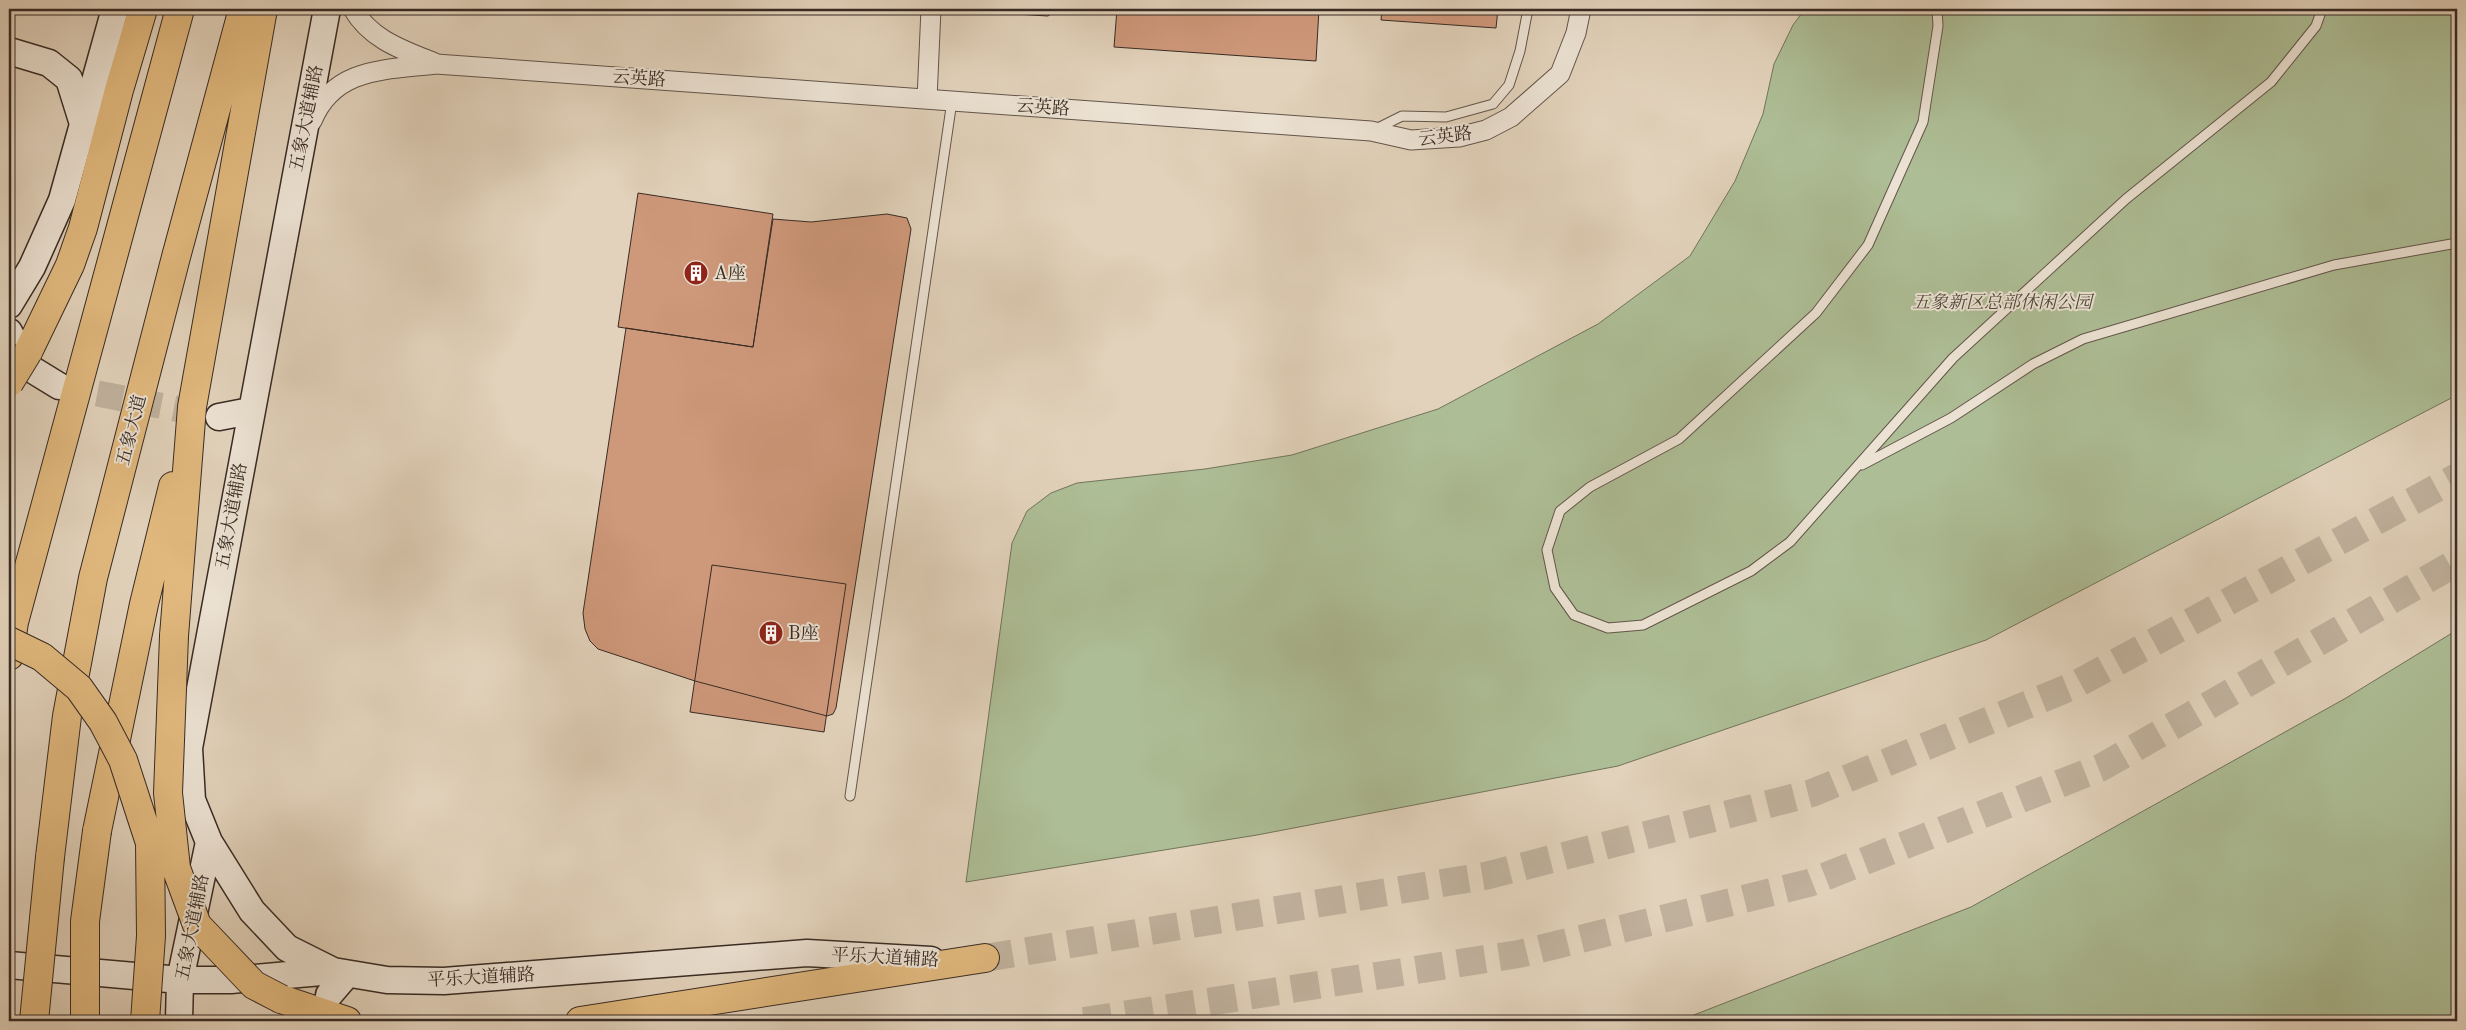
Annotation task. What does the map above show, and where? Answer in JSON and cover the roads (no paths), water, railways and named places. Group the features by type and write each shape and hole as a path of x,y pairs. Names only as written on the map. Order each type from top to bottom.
{"main road":[{"path":"9,383 28,352 70,265 83,228 119,90 143,9"},
{"path":"9,656 14,622 180,9"},
{"name":"五象大道","path":"34,1021 50,857 67,716 93,578 176,257 243,9"},
{"path":"85,1021 85,920 97,831 144,604 192,407 263,9"},
{"path":"192,407 174,636 168,794 176,868 197,926 254,985 281,999 346,1021"},
{"path":"9,640 42,657 79,688 103,722 123,760 150,843 151,936 145,1021"},
{"path":"580,1021 985,958"}],"street":[{"path":"9,305 32,267 62,200 84,127 115,9"},
{"name":"五象大道辅路","path":"179,1021 180,980 208,842 192,800 189,748 250,411 327,9"},
{"path":"353,9 361,23 385,42 436,64"},
{"path":"928,99 931,9"},
{"name":"云英路","path":"436,64 1371,131 1411,140 1459,137 1486,130 1512,117 1560,74 1576,33 1581,9"},
{"path":"9,51 49,62 69,79 84,127"},
{"path":"300,152 319,104 337,85 361,74 436,64"},
{"path":"9,332 28,367 59,386"},
{"path":"219,417 250,411"},
{"path":"208,842 252,911 263,924 287,948 336,980"},
{"name":"平乐大道辅路","path":"9,965 180,980 444,981 807,953 954,962"}],"lane":[{"path":"1937,9 1938,26 1923,122 1868,245 1816,313 1679,439 1590,487 1560,511 1546,550 1555,588 1574,614 1608,628 1643,625 1751,571 1790,542 1858,468 1953,358 2126,199 2270,82 2316,26 2322,9"},
{"path":"1371,131 1402,116 1446,117 1492,104 1509,85 1520,50 1528,10"},
{"path":"850,796 952,101"},
{"path":"1858,468 1951,418 2033,364 2083,339 2334,265 2457,243"}],"tunnel":[{"path":"59,386 219,417"},
{"path":"985,958 1485,876 1812,793 2073,686 2457,477"},
{"path":"1084,1021 1519,954 1809,883 2102,767 2457,562"}],"place":[{"name":"A座","path":"696,273"},
{"name":"B座","path":"771,633"}],"park label":[{"name":"五象新区总部休闲公园","path":"2002,302"}]}
